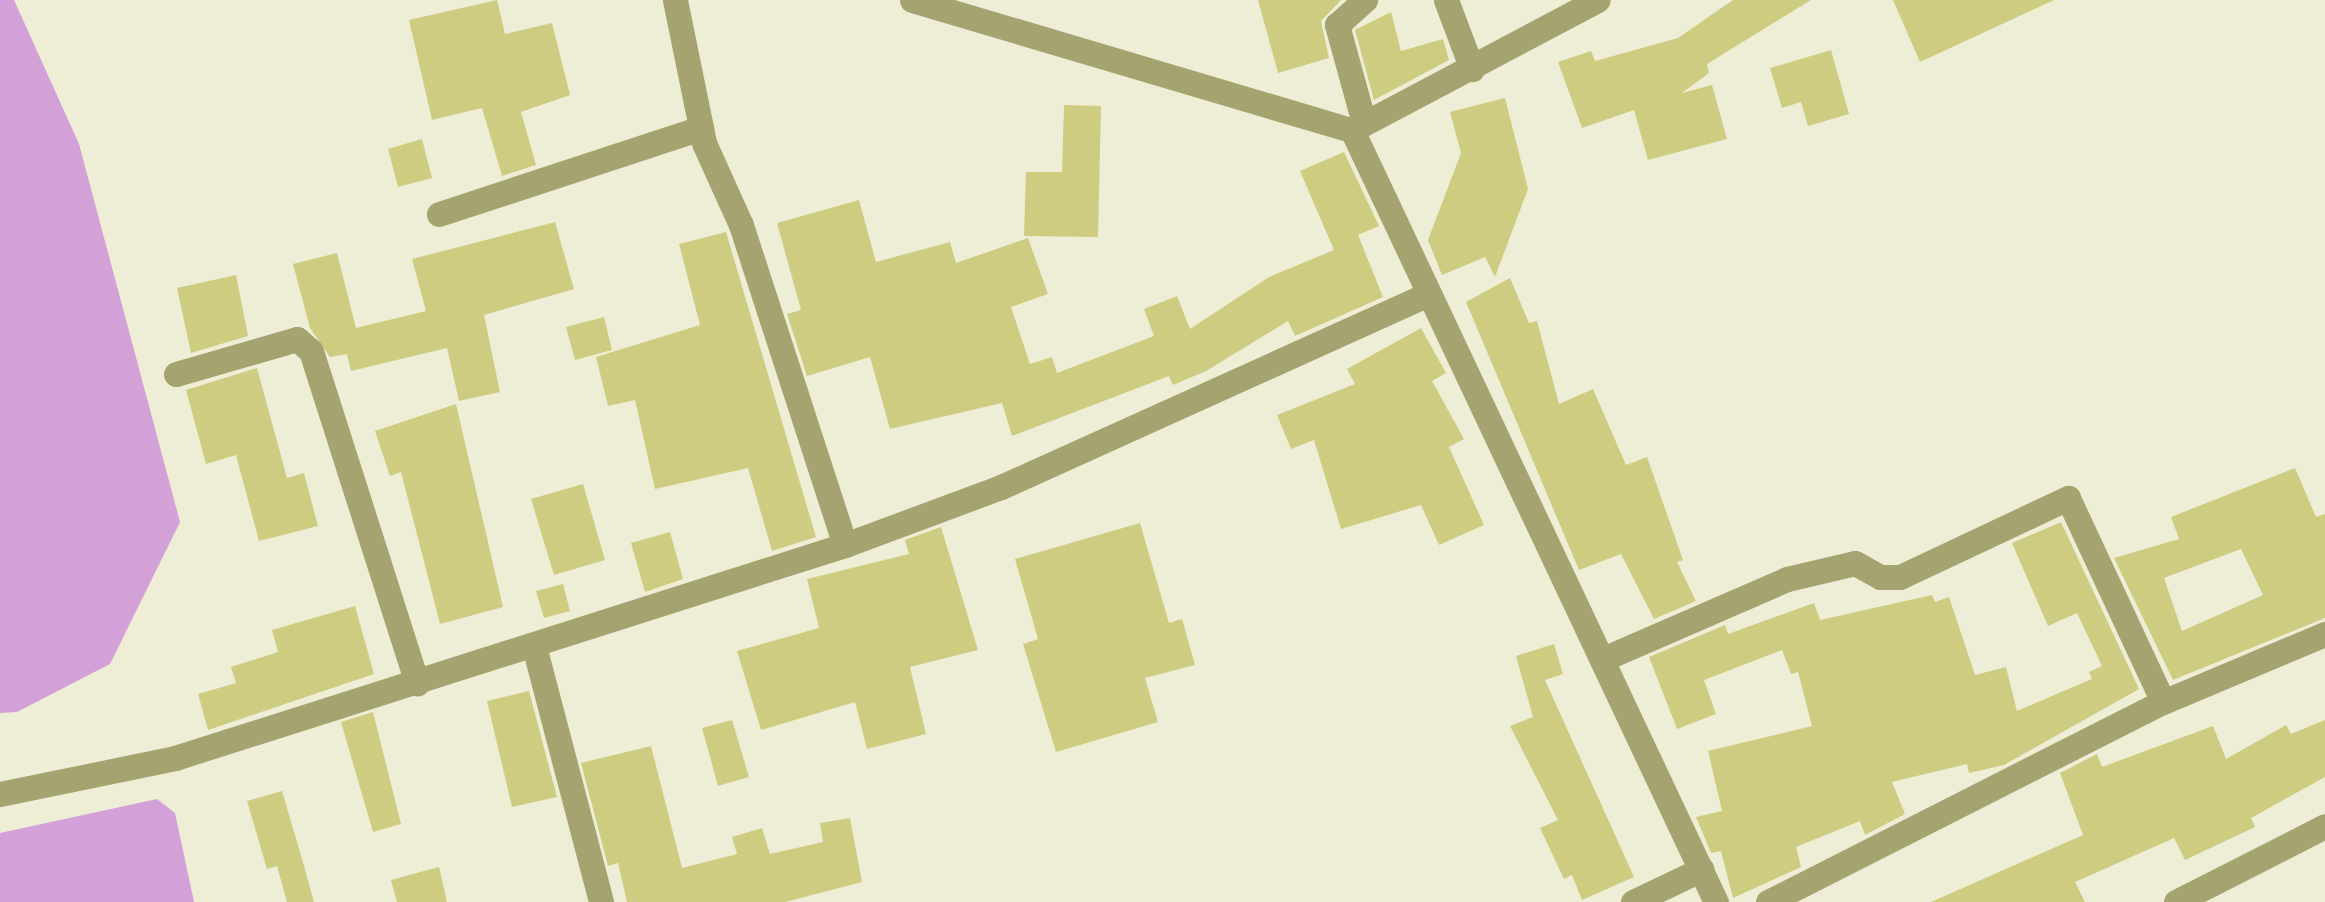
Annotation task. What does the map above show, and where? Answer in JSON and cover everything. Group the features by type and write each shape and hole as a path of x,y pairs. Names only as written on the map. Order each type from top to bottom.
{"street":[{"path":"675,0 701,128 741,225 845,545"},
{"path":"912,0 948,7 1358,127 1598,0"},
{"path":"1365,0 1337,25 1358,127 1425,296 1603,659 1716,902"},
{"path":"1446,0 1472,70"},
{"path":"439,214 701,128"},
{"path":"0,794 175,758 845,545 1001,487 1425,296"},
{"path":"176,374 296,339 311,351 417,682"},
{"path":"1603,659 1787,579 1855,564 1880,577 1900,576 2068,498 2163,702"},
{"path":"1768,902 2163,702 2325,634"},
{"path":"534,646 600,902"},
{"path":"2176,902 2325,826"},
{"path":"1634,902 1702,870"}],"shaded area":[{"path":"0,0 14,0 79,144 180,522 110,664 17,712 0,713"},
{"path":"157,799 175,813 194,902 0,902 0,833"}],"building":[{"path":"497,0 505,34 552,23 570,95 521,112 536,165 502,176 482,108 432,120 409,20"},
{"path":"1258,0 1341,0 1321,21 1329,58 1278,73"},
{"path":"1733,0 1811,0 1707,64 1709,73 1682,93 1712,85 1727,139 1648,160 1634,110 1582,128 1558,62 1591,51 1595,61 1678,38"},
{"path":"1893,0 2054,0 1920,62"},
{"path":"1391,12 1401,51 1443,39 1449,60 1374,100 1355,30"},
{"path":"1831,50 1849,114 1808,126 1801,102 1782,108 1770,68"},
{"path":"1505,98 1528,189 1495,277 1485,257 1442,275 1428,240 1461,153 1450,112"},
{"path":"1064,105 1101,106 1098,237 1024,236 1026,172 1062,172"},
{"path":"422,139 432,178 398,187 388,149"},
{"path":"1344,152 1379,226 1358,235 1383,297 1295,336 1288,321 1206,371 1173,385 1169,376 1012,436 1002,403 890,429 870,357 807,376 787,314 801,310 777,223 859,200 876,262 950,242 956,263 1028,238 1048,294 1011,307 1030,364 1052,357 1057,373 1154,336 1144,309 1177,296 1190,329 1269,277 1334,250 1300,171"},
{"path":"555,222 574,289 484,315 500,392 459,401 447,348 351,371 347,354 330,357 310,328 293,264 337,253 356,328 426,311 412,259"},
{"path":"726,232 816,537 772,551 748,468 655,489 635,400 608,406 596,357 700,325 679,244"},
{"path":"236,275 248,336 191,353 177,288"},
{"path":"1510,278 1529,323 1537,321 1559,404 1593,389 1626,465 1647,457 1683,560 1677,562 1696,601 1654,619 1621,554 1579,570 1466,302"},
{"path":"604,317 612,350 575,360 566,327"},
{"path":"1421,328 1446,373 1432,381 1464,439 1449,447 1484,525 1439,545 1421,505 1341,529 1314,440 1291,449 1277,415 1355,384 1347,369"},
{"path":"257,368 287,478 304,473 318,526 259,541 236,455 206,464 186,390"},
{"path":"456,404 503,607 440,624 401,472 390,476 375,431"},
{"path":"2295,468 2316,517 2325,514 2325,618 2173,680 2114,558 2179,539 2171,517","holes":["2241,549 2263,595 2182,631 2164,578"]},
{"path":"583,484 605,560 554,575 531,499"},
{"path":"2061,522 2139,689 2004,765 1969,773 1967,764 1892,782 1905,814 1865,835 1860,821 1796,847 1801,867 1733,898 1721,851 1711,853 1696,817 1722,811 1708,751 1812,726 1798,672 1791,674 1782,650 1704,680 1716,714 1677,729 1649,657 1725,625 1728,634 1814,603 1820,620 1932,595 1935,602 1949,597 1975,675 2006,667 2017,711 2092,679 2089,672 2102,666 2077,613 2048,626 2012,543"},
{"path":"1140,523 1169,623 1182,619 1195,665 1145,678 1158,722 1056,752 1023,644 1038,639 1015,559"},
{"path":"941,527 978,650 910,667 926,734 867,749 855,702 761,730 737,651 819,628 807,579 909,554 905,540"},
{"path":"670,532 683,579 645,592 631,543"},
{"path":"563,584 570,611 544,618 536,591"},
{"path":"355,606 374,674 208,730 198,694 236,683 231,667 278,652 272,630"},
{"path":"1554,644 1563,674 1545,680 1634,877 1582,900 1572,875 1564,879 1540,828 1558,820 1510,726 1533,717 1516,656"},
{"path":"529,691 557,797 512,807 487,701"},
{"path":"373,712 401,824 373,832 341,722"},
{"path":"732,720 749,777 718,786 702,728"},
{"path":"2325,720 2325,777 2251,818 2255,827 2185,860 2174,838 2075,882 2085,902 1931,902 2083,835 2060,773 2097,754 2102,767 2213,726 2226,759 2286,725 2291,734"},
{"path":"651,746 682,868 737,854 732,837 762,828 770,854 823,842 820,823 850,818 862,882 785,902 627,902 618,863 608,866 581,763"},
{"path":"282,791 314,902 287,902 277,866 267,869 247,801"},
{"path":"439,867 447,902 397,902 391,880"}]}
